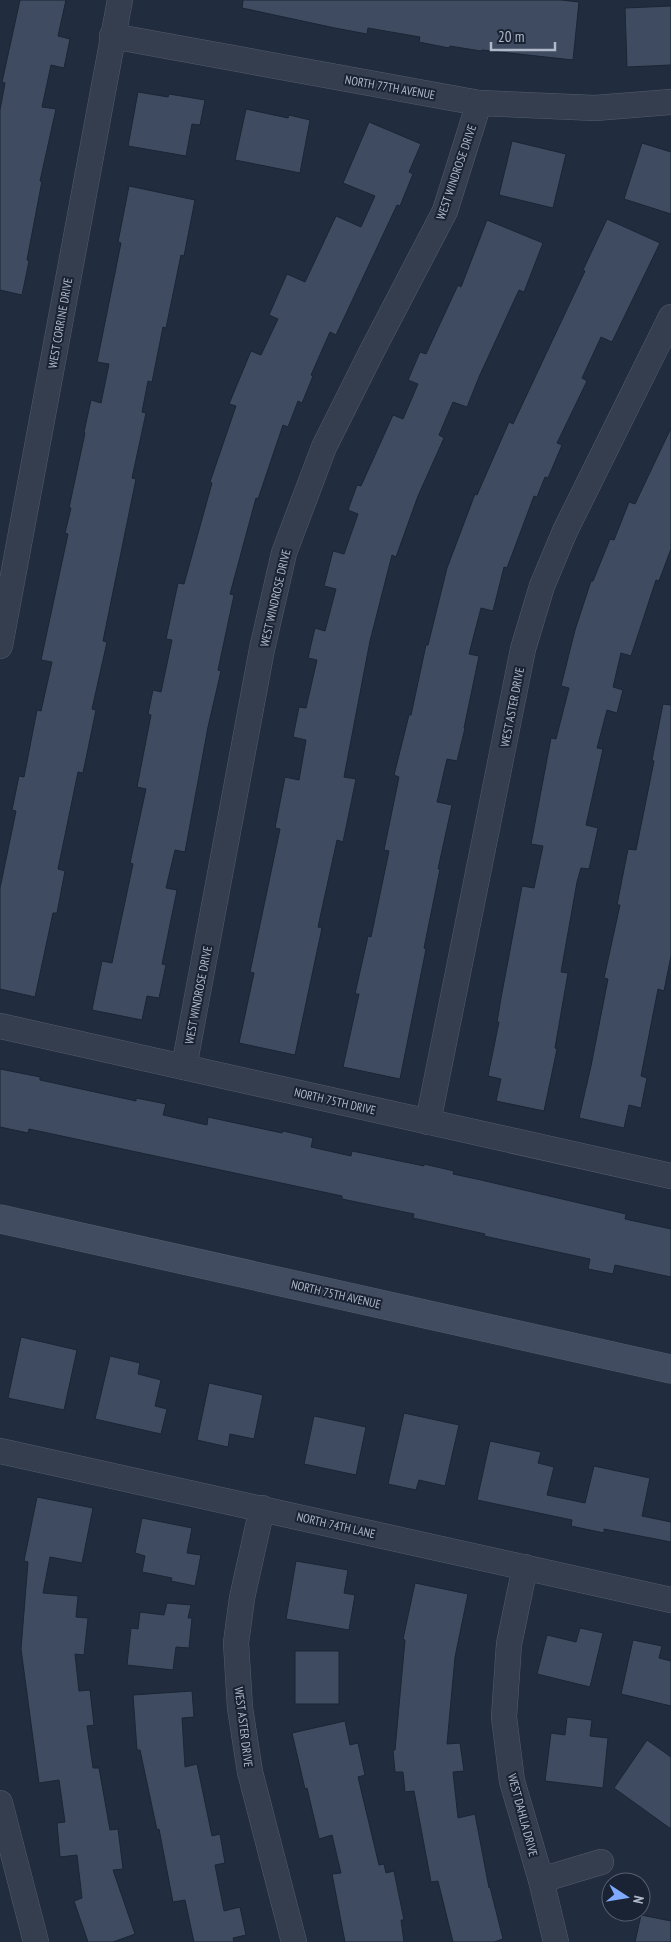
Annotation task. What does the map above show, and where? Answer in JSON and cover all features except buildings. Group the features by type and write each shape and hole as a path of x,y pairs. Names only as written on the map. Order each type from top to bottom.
{"main road":[{"name":"NORTH 75TH AVENUE","path":"0,1219 671,1369"}],"street":[{"name":"WEST CORRINE DRIVE","path":"0,646 120,0"},
{"name":"NORTH 77TH AVENUE","path":"112,36 479,102 594,108 671,102"},
{"name":"WEST WINDROSE DRIVE","path":"184,1067 262,649 284,553 324,447 372,350 445,212 479,102"},
{"name":"WEST ASTER DRIVE","path":"428,1122 523,649 542,586 565,531 671,317"},
{"name":"NORTH 75TH DRIVE","path":"0,1026 428,1122 671,1174"},
{"name":"NORTH 74TH LANE","path":"0,1452 262,1508 671,1600"},
{"name":"WEST ASTER DRIVE","path":"262,1508 242,1598 236,1643 240,1708 250,1772 294,1942"},
{"name":"WEST DAHLIA DRIVE","path":"525,1567 509,1644 504,1717 512,1780 541,1880 556,1942"},
{"path":"0,1803 36,1942"},
{"path":"541,1880 601,1862"}]}
